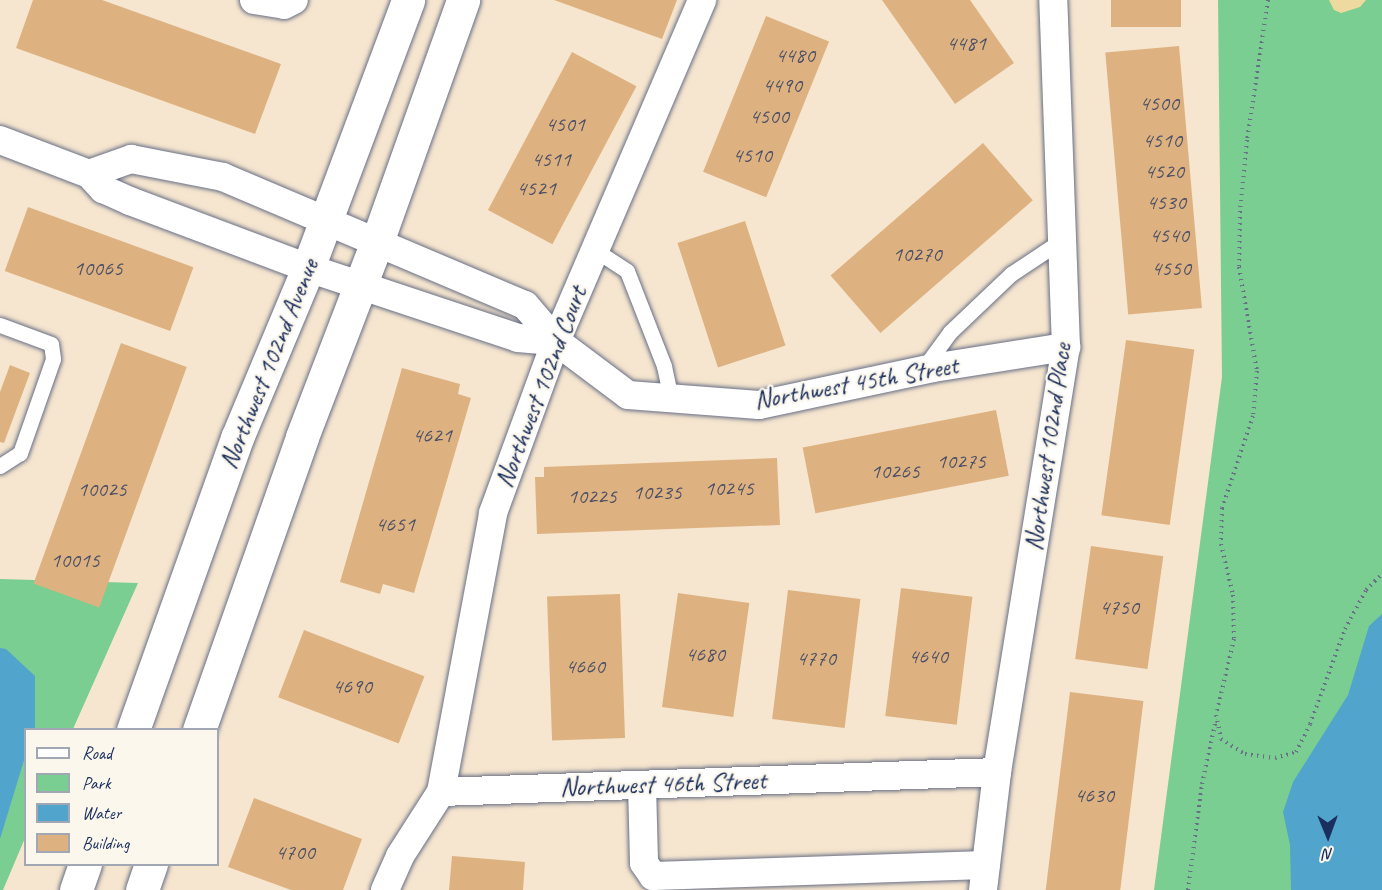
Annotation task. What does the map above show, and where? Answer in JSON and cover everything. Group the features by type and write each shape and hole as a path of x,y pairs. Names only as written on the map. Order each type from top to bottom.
{"street":[{"path":"254,0 284,5 294,0"},
{"name":"Northwest 102nd Avenue","path":"133,728 237,438 308,268 408,0"},
{"path":"199,728 302,437 377,242 463,0"},
{"name":"Northwest 102nd Court","path":"441,792 493,513 556,341 702,0"},
{"name":"Northwest 102nd Place","path":"984,877 997,772 1066,346 1049,4"},
{"path":"0,140 89,174 103,189 130,201 308,268 518,338 556,341"},
{"path":"89,174 131,159 223,177 326,221"},
{"name":"Northwest 45th Street","path":"326,221 525,305 556,341 628,395 759,405 922,370 1066,346"},
{"name":"Northwest 46th Street","path":"441,792 997,772"},
{"path":"642,785 644,862 653,876 984,877"},
{"path":"385,890 399,856 441,792"},
{"path":"76,890 84,866"},
{"path":"142,890 150,866"}],"lane":[{"path":"922,370 950,332 1011,274 1062,240"},
{"path":"595,250 627,271 664,366 671,398"},
{"path":"0,325 51,344 53,359 20,453 0,466"}],"path":[{"path":"1188,890 1203,784 1234,639 1233,595 1221,544 1222,508 1253,416 1257,371 1239,267 1240,233 1247,140 1268,0"},
{"path":"1216,716 1221,739 1245,754 1275,758 1296,753 1310,724 1345,629 1366,590 1382,574"}],"green space":[{"path":"1218,0 1382,0 1382,890 1154,890 1222,377"},
{"path":"0,579 138,583 73,728 24,728 24,840 3,890 0,890"}],"sand":[{"path":"1329,0 1366,0 1360,7 1341,13 1334,10"}],"water":[{"path":"1382,614 1382,890 1291,890 1290,845 1283,812 1293,782 1348,695 1369,626"},
{"path":"0,648 6,649 35,676 35,727 24,728 24,760 0,839"}],"building":[{"path":"33,0 102,0 281,64 255,134 16,48"},
{"path":"554,0 677,0 662,39"},
{"path":"882,0 970,0 1014,63 955,104"},
{"path":"1111,0 1181,0 1181,27 1111,27"},
{"path":"766,16 829,41 766,197 703,172"},
{"path":"1179,46 1202,308 1128,314 1105,52"},
{"path":"572,52 636,86 552,244 488,210"},
{"path":"983,143 1033,200 880,333 831,276"},
{"path":"28,207 193,267 170,331 5,271"},
{"path":"745,221 785,346 718,368 677,243"},
{"path":"1126,340 1194,350 1170,525 1101,515"},
{"path":"121,343 187,367 99,608 33,584"},
{"path":"10,365 30,373 4,443 0,442 0,392"},
{"path":"402,368 460,384 458,394 471,398 414,593 383,584 380,594 340,582"},
{"path":"996,410 1009,476 815,513 803,448"},
{"path":"777,458 780,525 537,534 535,477 544,477 544,467"},
{"path":"1091,546 1163,556 1147,669 1075,659"},
{"path":"901,588 972,597 957,725 885,716"},
{"path":"788,590 860,599 845,728 772,719"},
{"path":"678,593 749,603 733,717 662,707"},
{"path":"620,594 625,738 552,740 547,597"},
{"path":"304,630 424,676 399,743 278,697"},
{"path":"1070,692 1143,701 1120,890 1046,890"},
{"path":"254,798 362,839 343,890 291,890 228,867"},
{"path":"452,856 525,862 523,890 449,890"}]}
